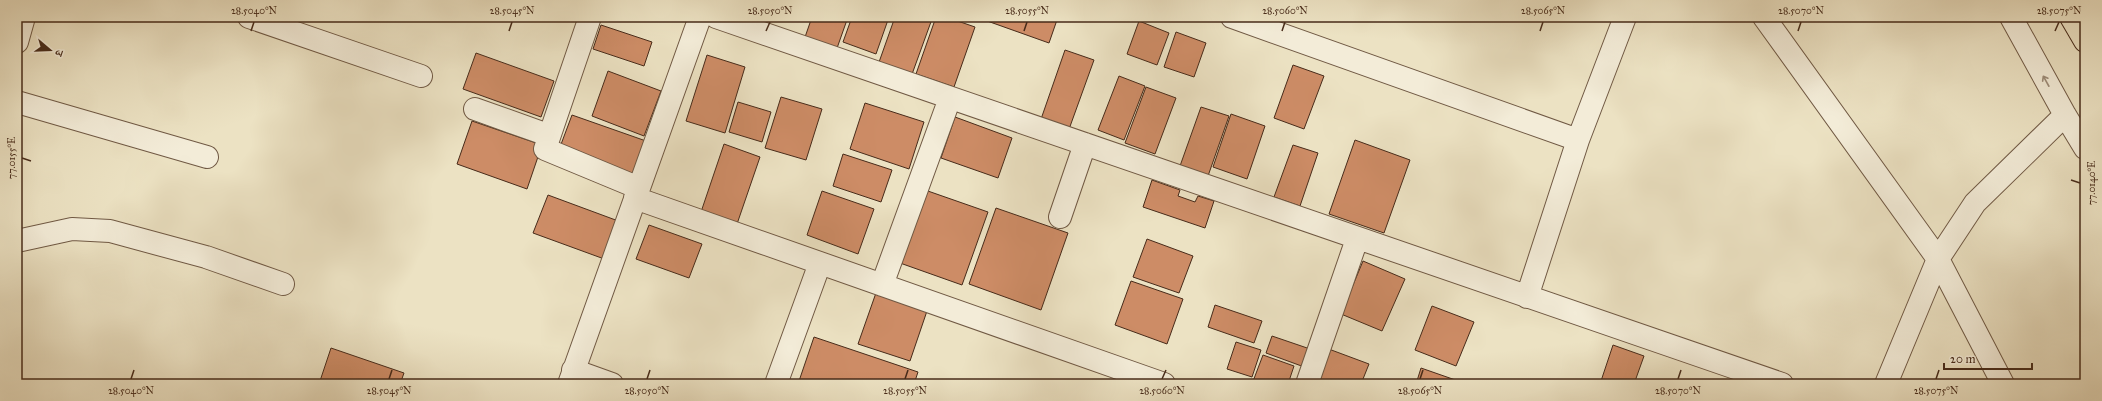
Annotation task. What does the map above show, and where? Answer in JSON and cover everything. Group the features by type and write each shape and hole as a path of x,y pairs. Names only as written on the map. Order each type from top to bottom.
{"highway":[{"path":"2071,17 2085,41"}],"street":[{"path":"17,42 24,17"},
{"path":"249,17 421,76"},
{"path":"590,17 548,135 545,149 637,193 820,263 1164,384"},
{"path":"612,384 571,377 700,17"},
{"path":"716,17 1357,239 1782,384"},
{"path":"1232,17 1266,23 1578,140"},
{"path":"1527,297 1578,140 1625,17"},
{"path":"1764,17 1938,259 2003,384"},
{"path":"2011,17 2085,148"},
{"path":"882,285 950,98"},
{"path":"17,102 207,157"},
{"path":"475,109 548,135"},
{"path":"1886,384 1938,259 1976,203 2065,115"},
{"path":"1060,217 1085,144"},
{"path":"17,241 72,229 110,231 206,257 283,284"},
{"path":"1307,384 1357,239"},
{"path":"776,384 820,263"}],"building":[{"path":"812,17 848,17 836,51 804,40"},
{"path":"852,17 889,17 876,54 843,42"},
{"path":"895,17 927,17 932,19 911,77 878,65"},
{"path":"936,17 946,17 975,27 954,87 916,74"},
{"path":"976,17 1058,17 1049,43"},
{"path":"1139,21 1169,33 1157,65 1127,54"},
{"path":"601,25 652,42 644,66 593,49"},
{"path":"1176,32 1206,43 1194,77 1164,67"},
{"path":"1065,50 1094,60 1068,132 1040,122"},
{"path":"476,53 554,81 541,117 463,89"},
{"path":"707,55 745,67 725,133 686,121"},
{"path":"1293,65 1324,76 1304,129 1274,118"},
{"path":"608,71 661,91 644,136 592,116"},
{"path":"1119,76 1145,86 1124,140 1098,130"},
{"path":"1146,87 1176,98 1155,154 1125,143"},
{"path":"781,97 822,109 806,160 765,148"},
{"path":"738,102 771,112 762,142 729,132"},
{"path":"865,103 924,122 909,169 850,149"},
{"path":"1201,107 1229,116 1208,176 1180,166"},
{"path":"1231,114 1265,126 1247,179 1213,167"},
{"path":"572,115 646,141 634,174 560,147"},
{"path":"955,117 1012,138 998,178 941,158"},
{"path":"472,121 542,145 527,189 457,164"},
{"path":"1355,140 1410,160 1384,233 1329,214"},
{"path":"724,144 760,157 737,224 701,212"},
{"path":"1293,145 1318,153 1300,206 1274,197"},
{"path":"843,154 892,170 881,202 833,186"},
{"path":"1152,180 1180,190 1178,196 1195,202 1198,196 1214,201 1205,228 1143,207"},
{"path":"925,190 988,212 962,285 900,263"},
{"path":"822,191 874,209 858,254 807,235"},
{"path":"548,195 621,222 607,260 533,233"},
{"path":"996,208 1068,233 1041,310 969,284"},
{"path":"649,225 702,244 689,278 636,259"},
{"path":"1147,239 1193,256 1179,293 1133,277"},
{"path":"1363,261 1405,279 1382,331 1341,314"},
{"path":"1131,281 1183,299 1167,344 1115,325"},
{"path":"877,290 928,308 910,361 858,344"},
{"path":"1215,305 1262,321 1254,343 1208,327"},
{"path":"1432,306 1474,322 1456,366 1415,350"},
{"path":"1272,336 1313,350 1307,368 1266,353"},
{"path":"814,337 918,372 914,384 798,384"},
{"path":"1236,342 1261,350 1252,377 1227,369"},
{"path":"1613,345 1644,356 1634,384 1600,384"},
{"path":"331,348 404,373 400,384 319,384"},
{"path":"1326,348 1369,364 1361,384 1311,384"},
{"path":"1263,355 1294,366 1288,384 1252,384"},
{"path":"1421,368 1464,383 1464,384 1416,384"},
{"path":"926,380 939,384 925,384"}]}
